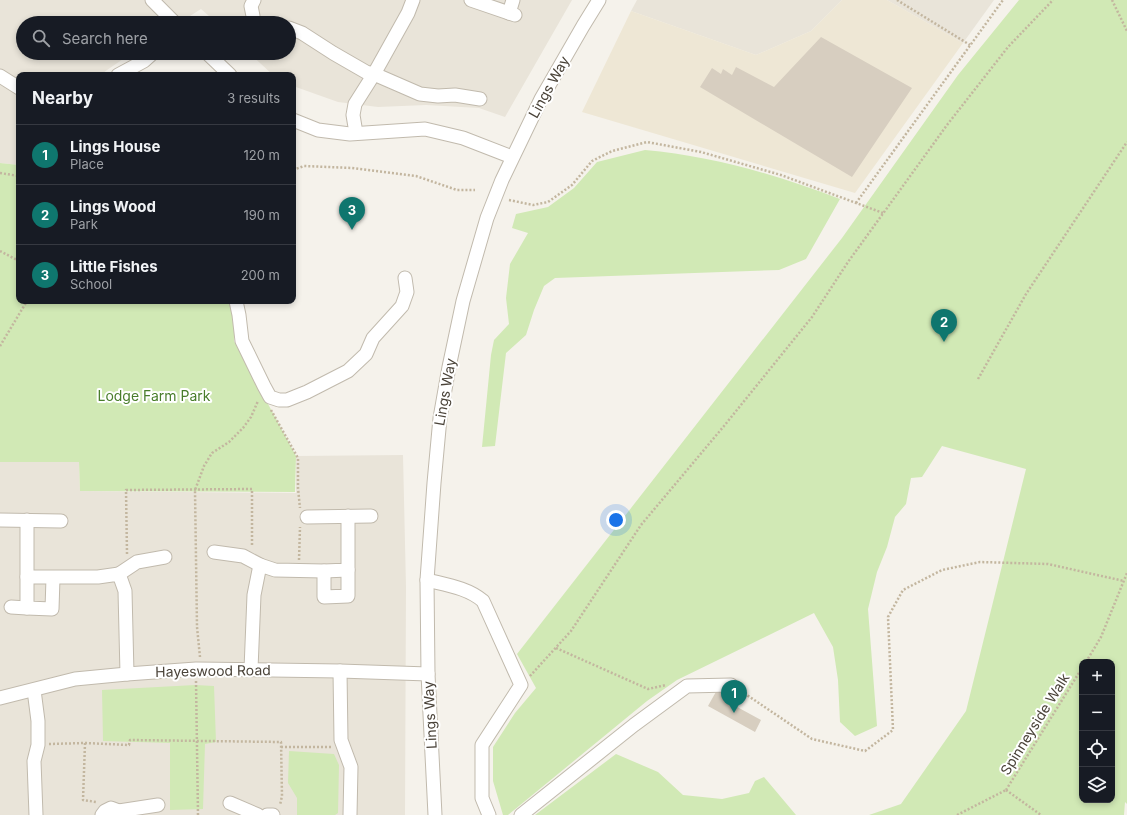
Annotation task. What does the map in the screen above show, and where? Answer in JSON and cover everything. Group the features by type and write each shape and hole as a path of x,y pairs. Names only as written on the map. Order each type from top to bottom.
{"street":[{"path":"152,0 168,16"},
{"path":"253,16 251,6 254,0"},
{"path":"356,133 353,115 355,104 374,74 413,0"},
{"path":"472,0 512,14 513,0"},
{"name":"Lings Way","path":"435,815 428,674 427,580 440,418 462,301 487,218 512,157 541,99 583,26 600,0"},
{"path":"296,31 366,72 420,94 438,96 455,95 480,99"},
{"path":"124,72 145,60"},
{"path":"214,60 227,72"},
{"path":"0,76 16,86"},
{"path":"296,121 318,130 356,133 424,130 463,138 512,157"},
{"path":"237,304 242,341 264,386 270,396 279,400 287,400 348,372 366,354 373,338 402,306 407,292 404,278"},
{"path":"324,571 324,597 348,596 348,516"},
{"path":"303,518 371,516"},
{"path":"0,520 61,521"},
{"path":"27,520 27,608"},
{"path":"214,552 233,553 275,570 348,570"},
{"path":"27,578 98,578 123,571 136,562 165,557"},
{"path":"251,669 256,562"},
{"path":"123,571 125,591 126,674"},
{"path":"11,607 52,609 54,578"},
{"path":"427,580 468,591 477,595 484,601 521,685 482,745 482,798 490,815"},
{"name":"Hayeswood Road","path":"0,698 75,679 126,674 196,670 251,669 428,674"},
{"path":"340,671 341,740 351,766 350,815"},
{"path":"521,815 634,725 687,686 731,685"},
{"path":"34,690 38,722 38,745 34,761 36,815"},
{"path":"230,803 258,815"},
{"path":"113,813 158,805"}],"path":[{"path":"897,0 970,45"},
{"path":"856,203 1004,0"},
{"path":"521,685 571,631 641,525 812,317 848,262 947,124 1003,53 1053,0"},
{"path":"1112,0 1127,31"},
{"path":"508,200 533,205 548,202 572,185 592,161 612,151 647,142 701,152 773,173 883,213"},
{"path":"978,379 1026,294 1127,142"},
{"path":"296,169 304,166 352,168 416,176 457,190 475,190"},
{"path":"0,173 16,176"},
{"path":"0,251 16,259"},
{"path":"0,346 25,304"},
{"path":"198,815 195,659 200,659 197,627 195,490 204,466 212,453 229,442 243,428 251,417 264,386"},
{"path":"268,406 298,458 298,488 303,518 299,571"},
{"path":"123,571 126,490 252,489 256,562"},
{"path":"731,685 812,739 865,751 893,730 888,617 903,590 942,570 980,562 1048,564 1124,582"},
{"path":"1088,659 1101,637 1127,573"},
{"path":"556,648 648,689 671,684"},
{"name":"Spinneyside Walk","path":"1006,790 1079,673"},
{"path":"38,745 84,743 129,746 130,740 281,742 282,796 273,813"},
{"path":"84,743 83,800 102,802 113,813"},
{"path":"281,746 344,748"},
{"path":"957,815 1006,790 1041,815"}],"shaded area":[{"path":"0,0 572,0 505,117 479,108 426,105 378,107 338,102 296,87 296,72 270,72 257,60 296,60 296,16 209,16 201,9 190,16 16,16 16,60 122,60 105,72 16,72 16,165 0,163"},
{"path":"637,0 842,0 811,31 756,55 631,11"},
{"path":"842,0 887,0 963,43 855,193 582,112 631,11 756,55 811,31"},
{"path":"887,0 994,0 963,43"},
{"path":"403,455 406,587 405,815 0,815 0,462 79,462 80,491 296,493 296,456"}],"green space":[{"path":"1019,0 1127,0 1127,804 1125,802 1124,815 869,815 901,804 966,711 1026,469 942,446 922,477 911,478 906,504 895,517 887,547 877,572 868,609 877,726 855,736 840,722 838,680 833,647 814,613 677,680 647,701 508,815 503,815 493,781 493,747 515,713 536,688 517,654 842,238 958,75"},
{"path":"645,150 695,157 744,168 793,182 840,199 806,259 779,270 555,278 544,286 526,335 506,353 495,446 482,447 491,355 494,340 509,324 506,298 510,264 528,233 512,228 516,214 548,207 574,188 597,162"},
{"name":"Lodge Farm Park","path":"0,163 16,165 16,304 231,304 234,314 234,341 296,456 295,492 80,491 79,462 0,462"},
{"path":"195,685 214,686 216,742 205,744 203,809 170,810 170,743 103,741 102,690"},
{"path":"289,751 334,754 339,765 338,813 335,815 297,815 297,798 288,783"},
{"path":"616,754 658,772 683,795 722,799 749,793 755,781 764,777 796,815 535,815"}],"building":[{"path":"821,37 912,88 852,177 700,87 712,68 721,74 723,69 732,75 736,67 774,87"},
{"path":"717,690 730,698 728,702 761,720 755,732 708,706"}],"place":[{"name":"Little Fishes","path":"352,230"},
{"name":"Lings Wood","path":"944,342"},
{"name":"Lings House","path":"734,713"}]}
